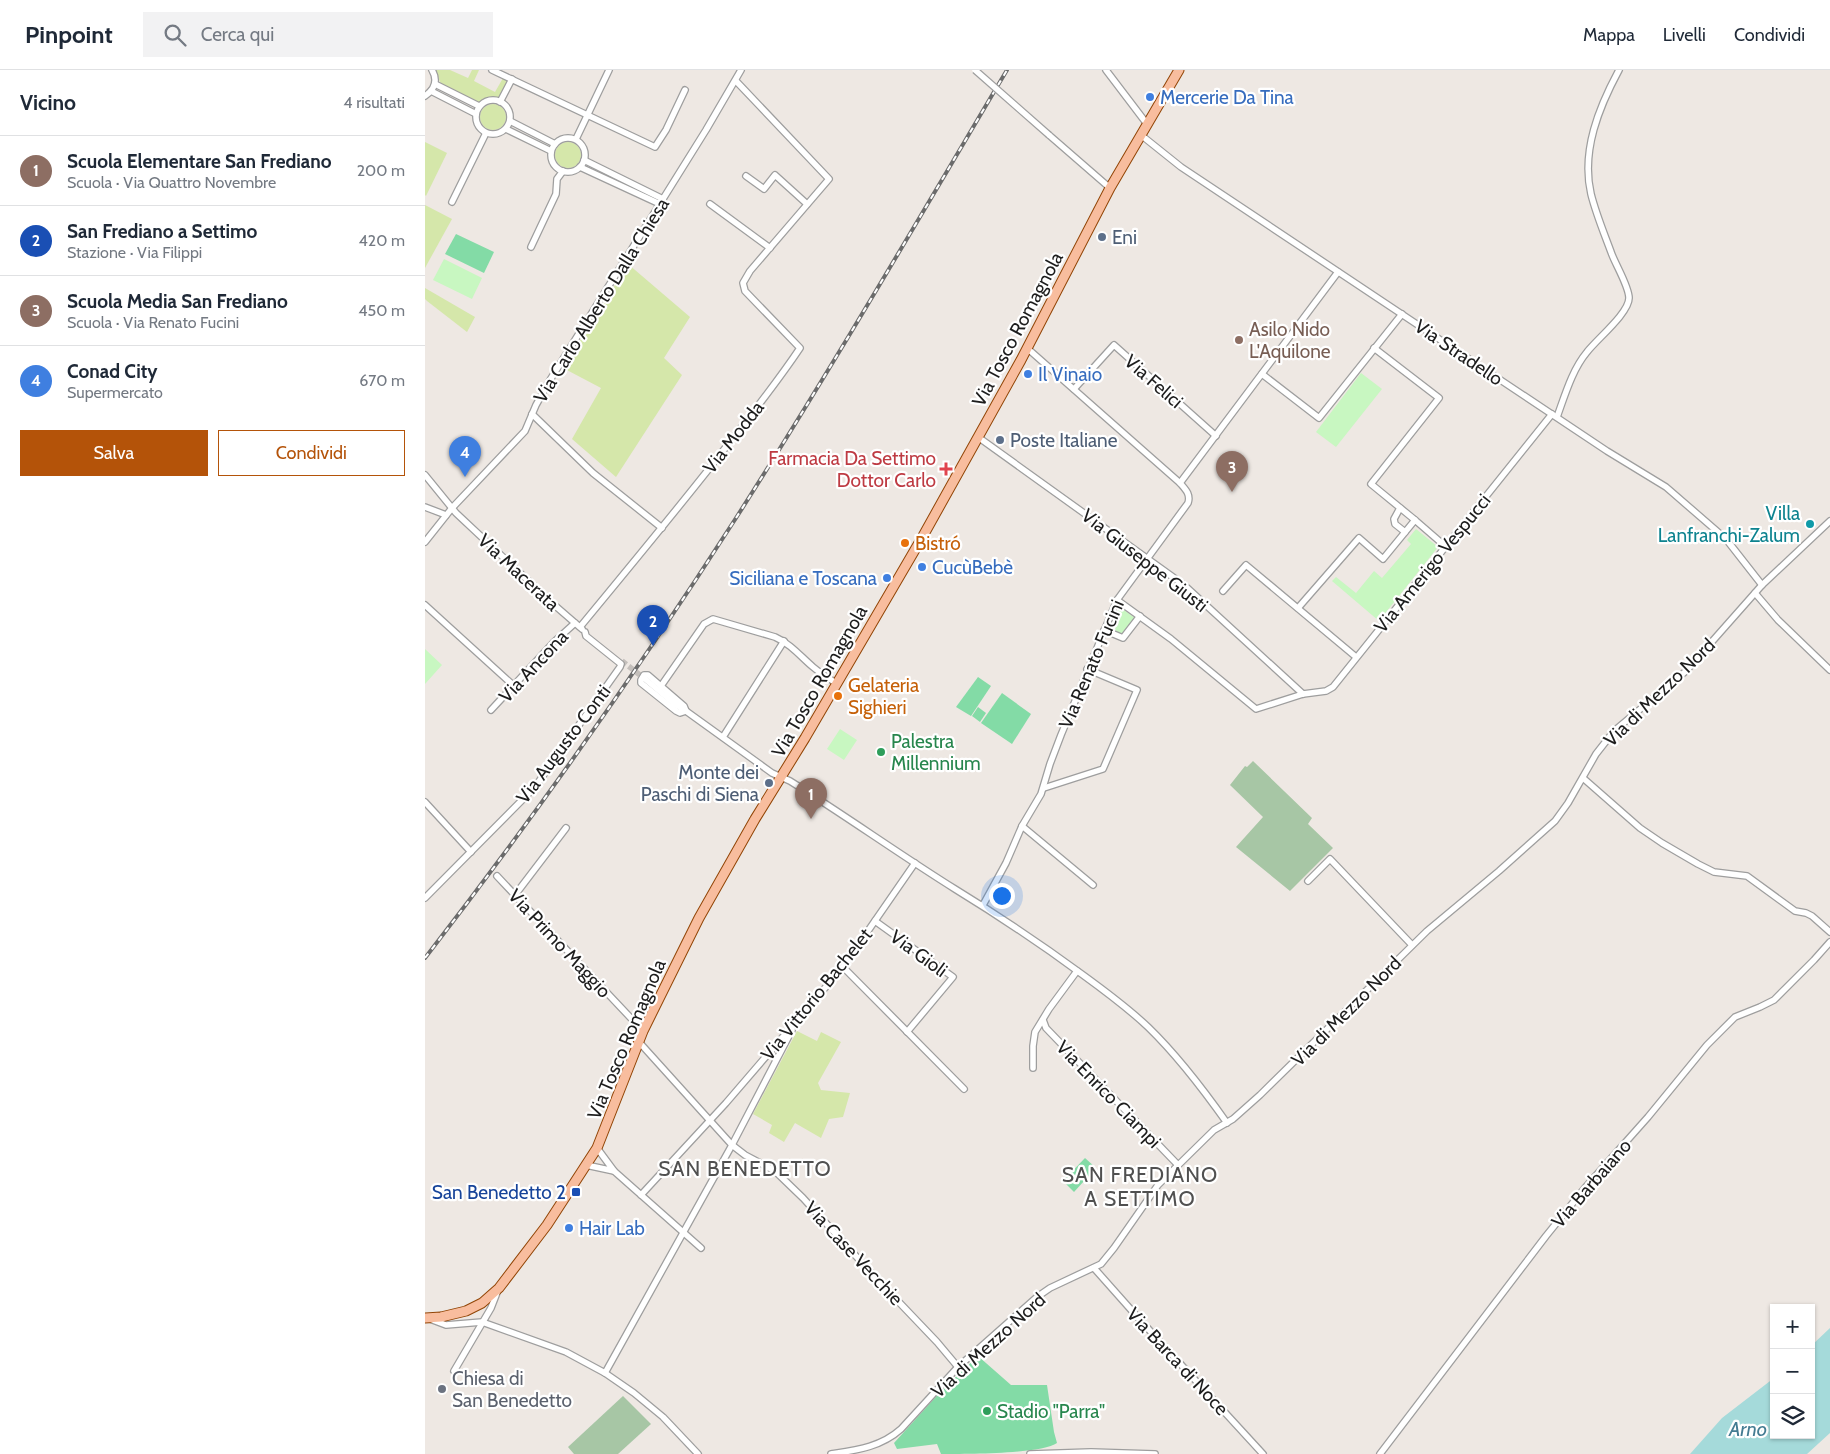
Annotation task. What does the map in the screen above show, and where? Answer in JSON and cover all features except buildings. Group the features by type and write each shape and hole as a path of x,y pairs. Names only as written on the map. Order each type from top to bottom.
{"main road":[{"name":"Via Tosco Romagnola","path":"427,1318 451,1316 466,1311 482,1303 499,1288 547,1225 597,1148 643,1031 699,918 914,552 1027,348 1110,188 1179,70"}],"street":[{"path":"425,96 435,84 432,70"},
{"path":"493,70 655,147 666,130 685,90"},
{"path":"576,139 609,70"},
{"path":"736,81 741,70"},
{"path":"975,70 1110,188"},
{"path":"1107,70 1147,124"},
{"name":"Via Amerigo Vespucci","path":"1139,616 1171,639 1256,709 1303,694 1330,689 1445,546 1554,416 1583,358 1623,312 1629,300 1627,289 1615,263 1591,194 1589,157 1595,124 1602,103 1619,70"},
{"path":"501,102 512,79"},
{"name":"Via Carlo Alberto Dalla Chiesa","path":"425,542 452,508 525,431 549,380 736,81"},
{"name":"Via Modda","path":"583,629 786,369 800,348 743,287 744,281 750,271 829,179 736,81"},
{"path":"435,84 479,106"},
{"path":"431,91 476,114"},
{"path":"488,100 501,102 509,111 510,121 506,128 497,134 486,133 477,124 476,114 479,106 488,100"},
{"path":"510,121 555,144"},
{"path":"506,128 551,151"},
{"path":"452,202 486,133"},
{"name":"Via Stradello","path":"1141,136 1181,167 1338,272 1612,454 1667,487 1726,539 1762,585"},
{"path":"564,138 576,139 583,147 584,160 581,167 573,171 563,171 553,164 551,151 555,144 564,138"},
{"path":"584,160 661,202"},
{"path":"581,167 661,202"},
{"path":"531,247 556,194 557,179 563,171"},
{"path":"746,176 764,190 775,175 807,204"},
{"path":"710,204 770,248"},
{"path":"1027,348 1179,483 1338,272"},
{"path":"1263,374 1319,418 1402,314"},
{"name":"Via Felici","path":"1073,389 1114,345 1216,436"},
{"path":"1374,348 1439,398 1371,484 1445,546"},
{"path":"532,414 601,479 662,528"},
{"name":"Via Giuseppe Giusti","path":"978,437 1184,585 1303,694"},
{"name":"Via Macerata","path":"425,475 452,508 495,550 621,663"},
{"name":"Via Renato Fucini","path":"983,905 1006,863 1022,826 1044,788 1049,764 1117,600 1189,501 1188,494 1179,483"},
{"path":"425,507 446,515"},
{"path":"1401,508 1394,519 1395,524 1405,532"},
{"path":"1298,608 1359,538 1383,559 1415,520"},
{"name":"Via di Mezzo Nord","path":"831,1454 871,1446 892,1436 901,1429 958,1367 1043,1293 1094,1268 1105,1260 1157,1187 1178,1165 1214,1130 1227,1123 1282,1074 1413,945 1523,851 1555,821 1596,754 1614,731 1685,671 1762,585 1830,521"},
{"path":"1223,592 1246,565 1356,657"},
{"path":"1755,593 1778,620 1830,670"},
{"path":"1104,630 1123,638 1139,616 1117,600"},
{"path":"425,605 514,686"},
{"path":"661,686 704,624 713,619 784,641 797,650 813,668 836,683"},
{"name":"Via Ancona","path":"491,710 554,642 575,623"},
{"path":"723,737 784,641"},
{"name":"Via Augusto Conti","path":"425,898 535,787 621,663"},
{"path":"1044,788 1103,769 1137,690 1087,669"},
{"path":"648,674 684,706 686,711 680,713 676,711 641,683 644,675 648,674"},
{"path":"645,679 676,706 686,711 781,778 790,781 983,905 1128,1009 1161,1040 1201,1087 1227,1123"},
{"path":"1583,778 1640,828 1662,843 1714,872 1742,875 1752,879 1795,911 1806,912 1812,916 1830,932"},
{"path":"425,802 471,852"},
{"path":"1022,826 1093,885"},
{"path":"515,895 566,828"},
{"path":"1308,881 1329,859 1413,945"},
{"name":"Via Vittorio Bachelet","path":"641,1195 710,1120 843,967 915,863"},
{"name":"Via Primo Maggio","path":"497,876 643,1031"},
{"name":"Via Gioli","path":"875,921 953,978 907,1032"},
{"name":"Via Barbaiano","path":"1380,1454 1546,1236 1584,1189 1648,1118 1707,1045 1735,1017 1774,1000 1830,942"},
{"path":"843,967 964,1089"},
{"path":"1033,1068 1034,1036 1049,1009 1077,971"},
{"name":"Via Enrico Ciampi","path":"1043,1020 1046,1028 1178,1165"},
{"path":"605,1373 732,1145 793,1026"},
{"name":"Via Case Vecchie","path":"639,1042 732,1145 745,1155 775,1171 803,1198 958,1367"},
{"path":"597,1148 614,1172 701,1248"},
{"path":"586,1165 614,1172"},
{"name":"Via Barca di Noce","path":"1094,1268 1263,1454"},
{"path":"454,1371 495,1301 499,1288"},
{"path":"427,1318 446,1325 482,1322 567,1352 605,1373 634,1393 652,1408 698,1454"},
{"path":"1030,1454 1091,1452 1155,1454"}],"green space":[{"path":"435,70 450,70 468,78 472,70 479,70 474,81 495,92 503,78 508,80 499,97 489,98 479,103 441,84"},
{"path":"493,104 502,108 506,117 502,126 493,130 484,126 480,117 484,108"},
{"path":"425,142 447,153 426,196 425,195"},
{"path":"568,142 577,146 581,155 577,164 568,168 559,164 555,155 559,146"},
{"path":"425,205 452,219 425,268"},
{"path":"456,234 494,252 484,273 445,254"},
{"path":"444,259 482,278 472,299 433,280"},
{"path":"628,264 690,317 664,358 682,375 616,477 572,439 601,388 563,368"},
{"path":"425,288 475,317 467,332 425,299"},
{"path":"1361,373 1382,389 1336,447 1316,432"},
{"path":"1416,529 1438,547 1379,621 1332,581 1336,577 1356,593 1374,571 1382,578 1411,544 1407,540"},
{"path":"1120,607 1135,618 1122,635 1109,630"},
{"path":"425,649 442,665 425,684"},
{"path":"978,677 991,686 971,716 956,707"},
{"path":"1002,693 1031,714 1012,744 981,723"},
{"path":"978,707 986,713 980,722 972,716"},
{"path":"840,729 857,740 844,760 827,749"},
{"path":"1253,761 1312,818 1308,824 1333,848 1290,891 1236,847 1263,817 1230,785 1245,766 1247,767"},
{"path":"797,1031 817,1041 821,1032 841,1042 818,1083 821,1090 850,1093 843,1117 829,1119 821,1138 795,1123 784,1142 769,1133 772,1125 753,1114"},
{"path":"1085,1158 1096,1168 1074,1192 1063,1181"},
{"name":"Stadio \"Parra\"","path":"978,1356 1011,1385 1047,1385 1057,1443 1049,1447 1036,1449 984,1453 941,1454 937,1444 897,1449 894,1443 942,1390"},
{"path":"623,1396 651,1424 618,1454 574,1454 568,1447"}],"water":[{"name":"Arno","path":"1830,1328 1830,1433 1807,1454 1690,1454 1722,1418 1770,1381 1770,1439 1815,1439 1815,1342"}],"tunnel":[{"path":"622,661 645,679"}],"railway":[{"path":"425,958 506,851 585,741 662,630 736,518 840,351 1007,70"}],"place":[{"name":"Mercerie Da Tina","path":"1150,97"},
{"name":"Eni","path":"1102,237"},
{"name":"Asilo Nido L'Aquilone","path":"1239,340"},
{"name":"Il Vinaio","path":"1028,374"},
{"name":"Poste Italiane","path":"1000,440"},
{"name":"Farmacia Da Settimo Dottor Carlo","path":"946,469"},
{"name":"Conad City","path":"465,477"},
{"name":"Scuola Media San Frediano","path":"1232,492"},
{"name":"Villa Lanfranchi-Zalum","path":"1810,524"},
{"name":"Bistró","path":"905,543"},
{"name":"CucùBebè","path":"922,567"},
{"name":"Siciliana e Toscana","path":"887,578"},
{"name":"San Frediano a Settimo","path":"653,646"},
{"name":"Gelateria Sighieri","path":"838,696"},
{"name":"Palestra Millennium","path":"881,752"},
{"name":"Monte dei Paschi di Siena","path":"769,783"},
{"name":"Scuola Elementare San Frediano","path":"811,819"},
{"name":"San Benedetto 2","path":"576,1192"},
{"name":"Hair Lab","path":"569,1228"},
{"name":"Chiesa di San Benedetto","path":"442,1389"},
{"name":"Stadio \"Parra\"","path":"987,1411"}],"district":[{"name":"SAN BENEDETTO","path":"745,1169"},
{"name":"SAN FREDIANO A SETTIMO","path":"1140,1187"}]}
